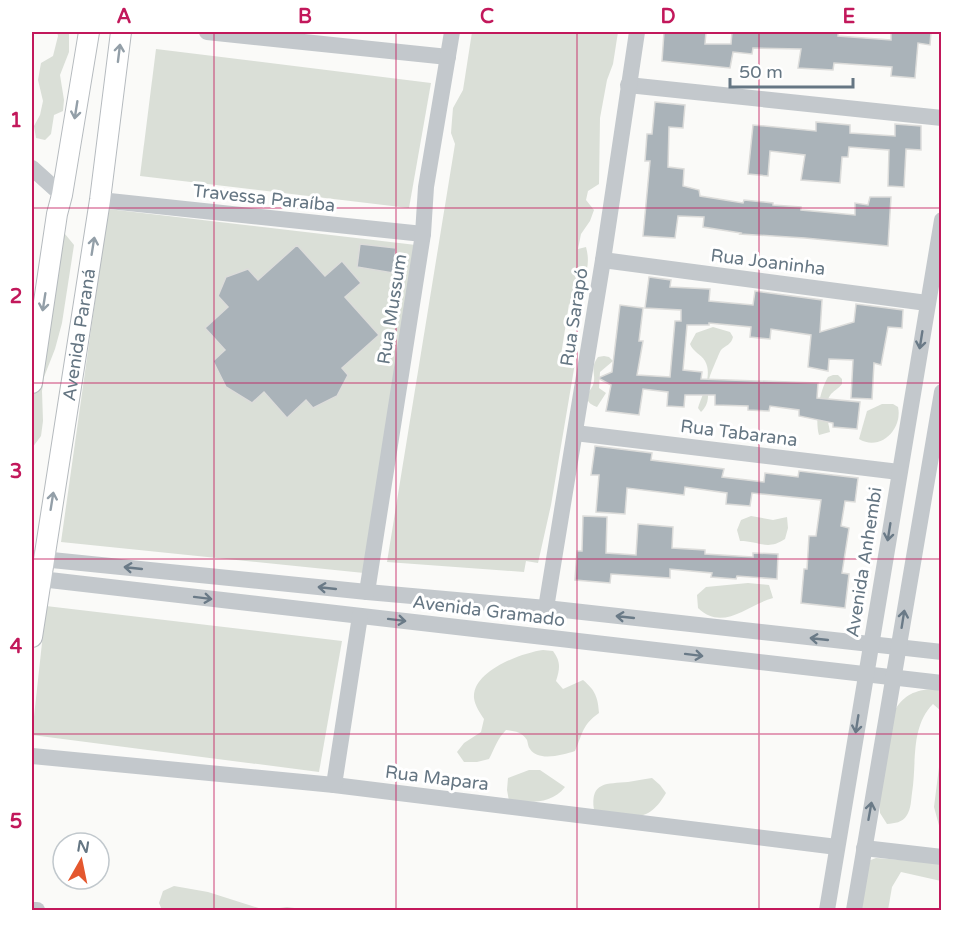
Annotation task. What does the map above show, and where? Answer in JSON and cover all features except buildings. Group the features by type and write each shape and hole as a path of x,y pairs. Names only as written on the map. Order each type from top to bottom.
{"main road":[{"path":"32,384 57,214 89,32"},
{"name":"Avenida Paraná","path":"32,637 37,558 100,200 121,32"}],"street":[{"path":"207,32 448,57"},
{"name":"Rua Mussum","path":"367,592 423,234 426,188 452,32"},
{"name":"Rua Sarapó","path":"546,608 603,260 637,32"},
{"path":"628,85 942,118"},
{"path":"32,168 62,195"},
{"name":"Travessa Paraíba","path":"100,200 423,234"},
{"name":"Avenida Anhembi","path":"827,910 942,220"},
{"name":"Rua Joaninha","path":"603,260 927,303"},
{"path":"854,910 898,647 934,477 942,392"},
{"name":"Rua Tabarana","path":"575,433 899,471"},
{"name":"Avenida Gramado","path":"37,558 546,608 942,652"},
{"name":"Avenida Gramado","path":"36,578 865,676 942,683"},
{"path":"334,785 360,616"},
{"name":"Rua Mapara","path":"32,756 334,785 837,847"},
{"path":"864,848 942,857"},
{"path":"32,910 37,910"}],"shaded area":[{"path":"57,32 69,32 69,52 60,75 64,100 63,111 54,115 51,134 45,140 36,138 34,126 40,115 43,101 38,80 41,63 53,56"},
{"path":"472,32 618,32 600,118 599,184 588,191 586,200 594,210 581,234 578,249 586,247 587,267 580,298 571,306 569,304 561,355 575,363 551,505 538,563 526,561 524,572 387,562 455,144 451,133 453,108 463,90"},
{"path":"156,49 431,83 409,208 140,176"},
{"path":"108,209 416,245 364,573 61,542"},
{"path":"65,234 74,245 62,323 44,377 41,436 32,448 32,398 56,246"},
{"path":"713,327 730,332 733,337 717,358 709,381 707,404 701,412 698,408 708,372 705,361 690,344 696,333"},
{"path":"604,356 613,361 600,372 599,388 606,393 597,407 589,403 587,396 594,381 595,361 598,357"},
{"path":"838,375 842,379 842,384 831,394 827,402 830,432 819,435 817,421 820,398 828,377"},
{"path":"882,404 893,404 898,407 899,415 893,430 888,436 875,443 859,439 867,411"},
{"path":"751,516 773,520 787,517 788,528 785,539 768,545 740,541 737,530 741,520"},
{"path":"748,583 769,585 773,598 726,617 717,618 707,615 698,608 697,595 706,587"},
{"path":"46,606 342,641 319,772 32,735"},
{"path":"543,650 553,651 556,655 559,665 556,681 563,689 583,680 597,698 599,713 586,726 575,751 551,756 539,755 529,748 523,735 506,730 498,740 489,759 464,762 457,752 464,743 481,732 484,719 474,698 475,688 489,672 500,665 511,659"},
{"path":"933,689 941,691 941,711 933,704 921,723 916,746 909,810 901,821 887,824 880,813 879,802 895,710 911,694"},
{"path":"941,719 941,833 934,807 940,759"},
{"path":"529,770 540,770 565,787 547,800 509,801 508,778"},
{"path":"652,778 666,793 651,811 643,815 626,816 594,810 595,794 602,786"},
{"path":"876,858 941,863 941,881 901,872 892,887 888,910 861,910 868,861"},
{"path":"174,886 208,892 265,910 162,910 159,903 163,891"},
{"path":"287,907 309,910 265,910"}]}
